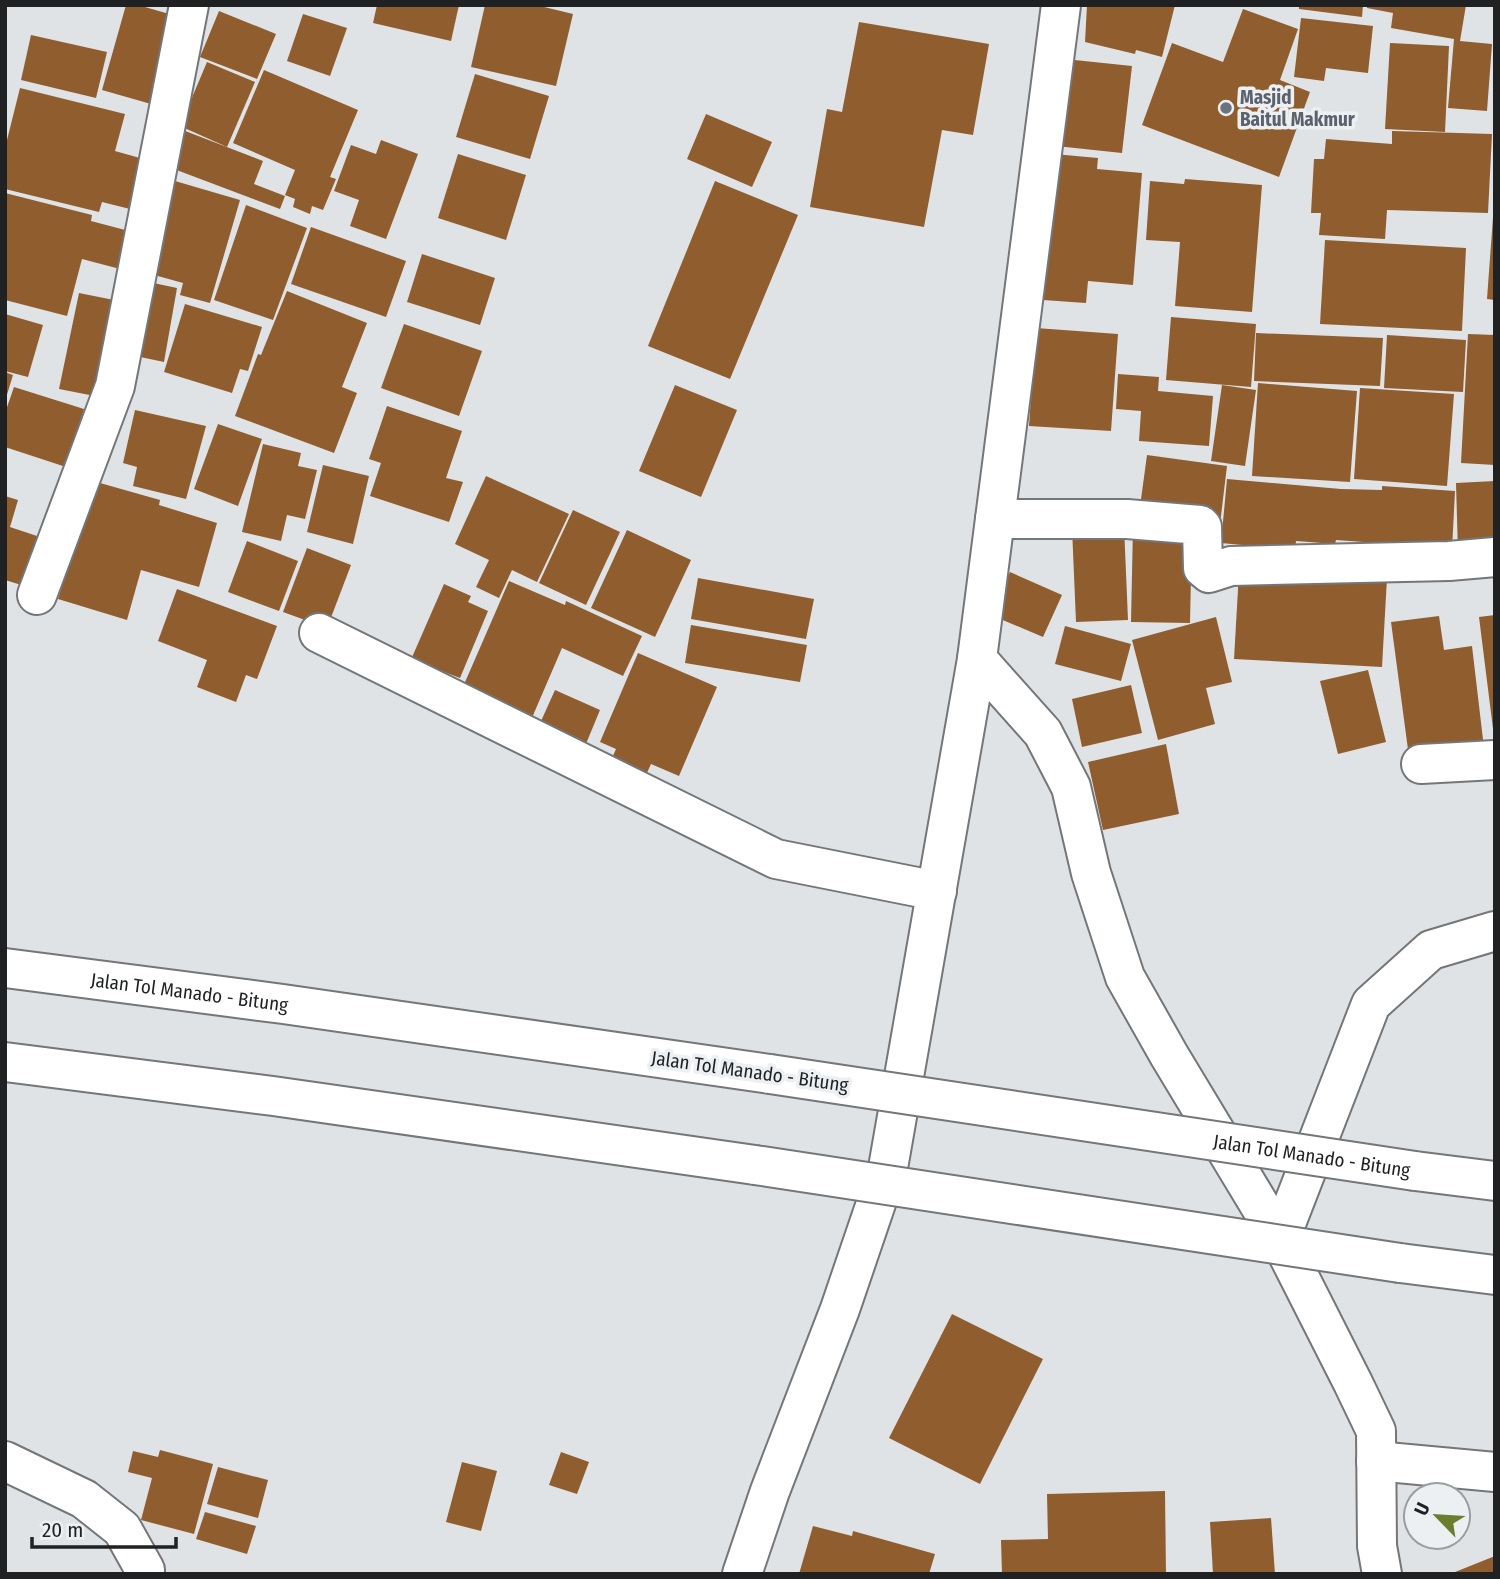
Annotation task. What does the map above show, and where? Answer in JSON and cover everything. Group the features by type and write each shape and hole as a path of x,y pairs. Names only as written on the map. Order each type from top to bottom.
{"main road":[{"path":"37,595 115,386 189,5"},
{"path":"742,1574 770,1491 840,1309 888,1168 977,659 1061,5"},
{"path":"995,519 1126,519 1200,524 1203,568 1209,573 1231,566 1449,561 1495,557"},
{"path":"319,633 776,859 937,891"},
{"path":"977,659 1043,733 1071,787 1091,873 1125,977 1280,1239 1376,1431 1377,1546 1382,1574"},
{"path":"1421,764 1495,760"},
{"path":"1280,1239 1371,1004 1431,950 1495,931"},
{"name":"Jalan Tol Manado - Bitung","path":"5,968 283,1003 1495,1181"},
{"path":"5,1062 273,1097 1495,1275"},
{"path":"5,1461 85,1500 122,1529 145,1570 144,1574"},
{"path":"1376,1461 1495,1472"}],"building":[{"path":"126,5 138,5 183,18 158,106 102,90"},
{"path":"377,5 459,5 451,41 373,23"},
{"path":"485,5 536,5 573,14 556,86 471,67"},
{"path":"1087,5 1175,5 1162,57 1136,50 1135,54 1085,42"},
{"path":"1299,5 1363,5 1362,17 1299,9"},
{"path":"1367,5 1466,5 1460,41 1492,44 1487,111 1448,108 1454,39 1391,28 1393,13 1367,8"},
{"name":"Masjid Baitul Makmur","path":"1243,9 1298,29 1280,80 1310,92 1279,177 1142,125 1172,43 1223,62"},
{"path":"219,11 276,34 257,79 200,57"},
{"path":"303,14 347,28 330,76 287,61"},
{"path":"1301,18 1373,26 1368,73 1326,68 1324,81 1294,77"},
{"path":"859,22 989,44 973,135 942,130 924,227 810,207 827,109 842,112"},
{"path":"31,35 107,52 96,98 21,80"},
{"path":"1390,43 1449,46 1445,132 1385,129"},
{"path":"1065,59 1132,66 1122,153 1056,146"},
{"path":"207,62 255,82 227,147 180,126"},
{"path":"264,70 358,110 330,177 336,179 323,210 312,206 310,214 293,207 295,199 285,195 295,170 233,143"},
{"path":"475,74 549,96 530,159 456,137"},
{"path":"20,88 125,114 115,151 154,162 142,212 102,202 99,212 5,189 5,148"},
{"path":"706,114 772,142 752,187 687,159"},
{"path":"180,129 263,161 254,184 285,196 280,209 166,166"},
{"path":"1392,131 1492,134 1488,213 1387,210 1385,239 1319,235 1321,213 1311,213 1314,159 1324,159 1326,139 1392,144"},
{"path":"381,140 418,154 386,239 350,226 359,200 334,191 351,145 376,154"},
{"path":"458,154 526,175 506,240 438,218"},
{"path":"1054,154 1098,158 1097,169 1142,173 1133,285 1088,281 1086,303 1043,300"},
{"path":"1185,179 1262,185 1252,312 1175,306 1180,242 1146,240 1150,181 1184,184"},
{"path":"175,181 240,200 210,303 180,295 183,283 147,273"},
{"path":"715,181 798,215 730,379 648,346"},
{"path":"5,193 92,215 91,221 129,231 120,269 82,259 67,316 5,300"},
{"path":"246,205 307,228 273,320 214,300"},
{"path":"1495,217 1495,300 1487,299"},
{"path":"311,227 406,261 386,317 291,284"},
{"path":"1325,240 1466,248 1462,331 1320,324"},
{"path":"422,254 495,278 480,325 407,302"},
{"path":"144,281 177,288 164,362 131,355"},
{"path":"287,291 367,323 342,387 357,393 334,453 235,416 258,354 261,355"},
{"path":"79,293 124,302 105,398 59,389"},
{"path":"185,304 262,327 248,371 240,369 232,393 164,372"},
{"path":"5,314 43,325 28,377 5,371"},
{"path":"1171,317 1256,324 1251,387 1166,380"},
{"path":"404,324 482,351 459,416 381,388"},
{"path":"1036,328 1118,334 1111,431 1029,426"},
{"path":"1256,333 1383,338 1380,386 1254,381"},
{"path":"1468,334 1495,335 1495,465 1461,463"},
{"path":"1387,335 1466,340 1463,392 1384,388"},
{"path":"5,372 13,375 6,398 5,398"},
{"path":"1118,374 1159,377 1158,391 1213,396 1209,446 1139,441 1141,411 1116,409"},
{"path":"1258,383 1357,391 1350,482 1252,476"},
{"path":"675,385 737,410 701,497 639,471"},
{"path":"1222,385 1256,390 1245,466 1211,461"},
{"path":"14,387 84,409 66,467 5,447 5,413"},
{"path":"1360,388 1454,394 1447,486 1354,479"},
{"path":"387,406 462,431 446,478 463,482 449,522 370,496 381,463 369,459"},
{"path":"135,410 206,426 186,499 133,486 137,467 123,463"},
{"path":"218,424 262,439 238,506 194,489"},
{"path":"263,444 301,453 298,466 317,470 305,519 287,515 281,541 242,532"},
{"path":"1147,455 1227,466 1220,524 1139,514"},
{"path":"323,465 369,476 353,544 307,532"},
{"path":"486,476 569,514 537,582 512,570 499,598 476,587 489,560 455,544"},
{"path":"1227,479 1341,489 1382,490 1382,486 1455,491 1452,550 1377,546 1378,543 1336,540 1335,544 1296,541 1295,550 1221,543"},
{"path":"93,481 160,500 159,505 217,523 199,587 141,570 127,620 58,599"},
{"path":"1495,481 1495,551 1458,552 1456,483"},
{"path":"5,496 18,500 10,527 43,538 28,587 5,580"},
{"path":"573,510 620,532 586,605 539,583"},
{"path":"1124,526 1128,620 1076,622 1072,528"},
{"path":"1133,526 1192,529 1190,623 1131,622"},
{"path":"627,530 691,560 655,637 591,608"},
{"path":"247,541 298,561 279,611 228,592"},
{"path":"307,548 351,565 327,628 283,612"},
{"path":"1010,572 1062,595 1043,637 991,615"},
{"path":"1239,572 1387,578 1382,667 1234,659"},
{"path":"698,578 814,599 806,639 691,619"},
{"path":"509,581 565,605 566,601 642,636 623,676 562,648 528,727 459,696"},
{"path":"444,584 471,596 468,602 488,611 460,678 439,670 433,682 406,671"},
{"path":"177,589 277,626 257,679 246,675 236,702 197,687 207,660 158,641"},
{"path":"1495,615 1495,728 1493,729 1479,617"},
{"path":"1439,616 1444,650 1472,646 1484,748 1409,757 1391,622"},
{"path":"1216,617 1232,682 1206,688 1215,724 1158,740 1132,640"},
{"path":"691,625 807,645 800,682 685,663"},
{"path":"1065,626 1131,644 1121,681 1055,664"},
{"path":"638,653 717,687 679,776 651,764 641,786 606,772 616,749 600,742"},
{"path":"1368,670 1386,742 1338,754 1320,681"},
{"path":"1131,685 1142,733 1082,747 1072,699"},
{"path":"555,690 600,710 583,751 537,730"},
{"path":"1166,744 1179,814 1103,830 1088,762"},
{"path":"952,1314 1043,1359 980,1484 889,1438"},
{"path":"160,1450 213,1464 194,1534 141,1520 152,1478 128,1472 133,1451 158,1457"},
{"path":"561,1452 589,1462 577,1494 549,1485"},
{"path":"462,1462 497,1471 481,1531 446,1522"},
{"path":"218,1467 268,1480 258,1518 207,1504"},
{"path":"1165,1491 1166,1574 1002,1574 1001,1540 1048,1539 1047,1494"},
{"path":"205,1512 256,1526 247,1554 196,1539"},
{"path":"1271,1518 1275,1574 1213,1574 1210,1522"},
{"path":"813,1526 852,1536 853,1531 935,1554 929,1574 799,1574"},
{"path":"1495,1556 1495,1574 1450,1574"}],"place":[{"name":"Masjid Baitul Makmur","path":"1226,108"}]}
